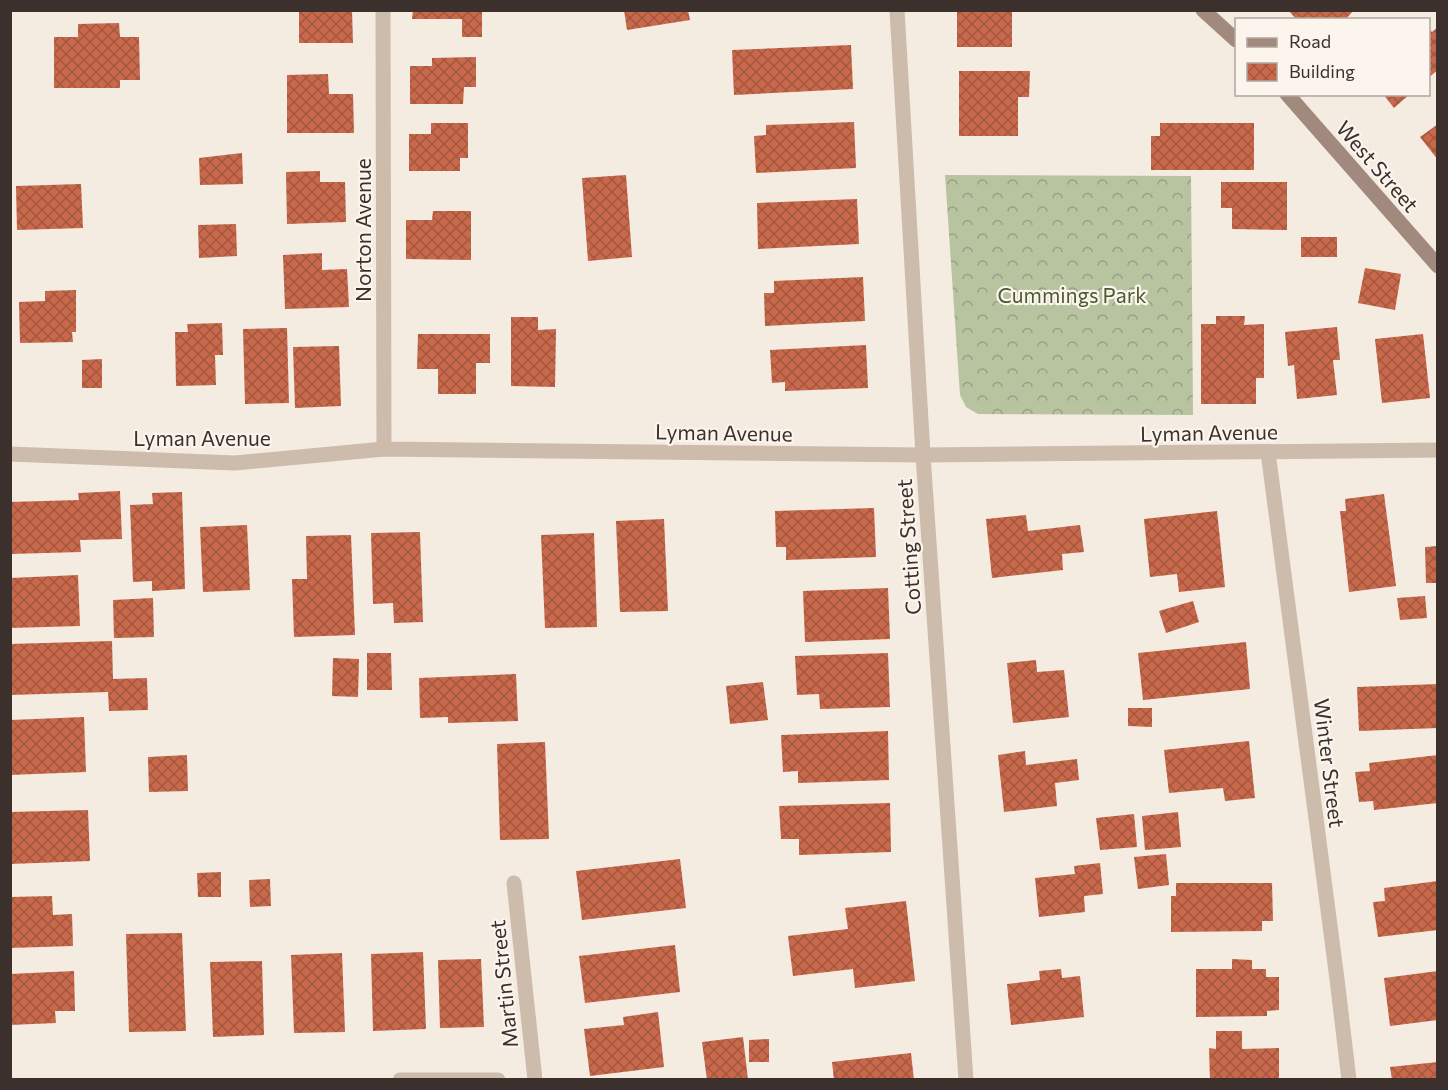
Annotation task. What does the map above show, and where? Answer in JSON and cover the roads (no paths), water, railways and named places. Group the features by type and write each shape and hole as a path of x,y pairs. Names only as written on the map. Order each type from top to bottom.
{"street":[{"name":"Norton Avenue","path":"382,10 384,449"},
{"name":"Cotting Street","path":"897,10 923,455 966,1080"},
{"path":"1203,10 1235,39"},
{"name":"West Street","path":"1289,96 1437,266"},
{"name":"Lyman Avenue","path":"10,454 235,462 384,449 923,455 1437,450"},
{"name":"Winter Street","path":"1268,452 1337,979 1348,1080"},
{"name":"Martin Street","path":"514,883 535,1080"},
{"path":"400,1080 498,1080"}],"park label":[{"name":"Cummings Park","path":"1072,294"}]}
